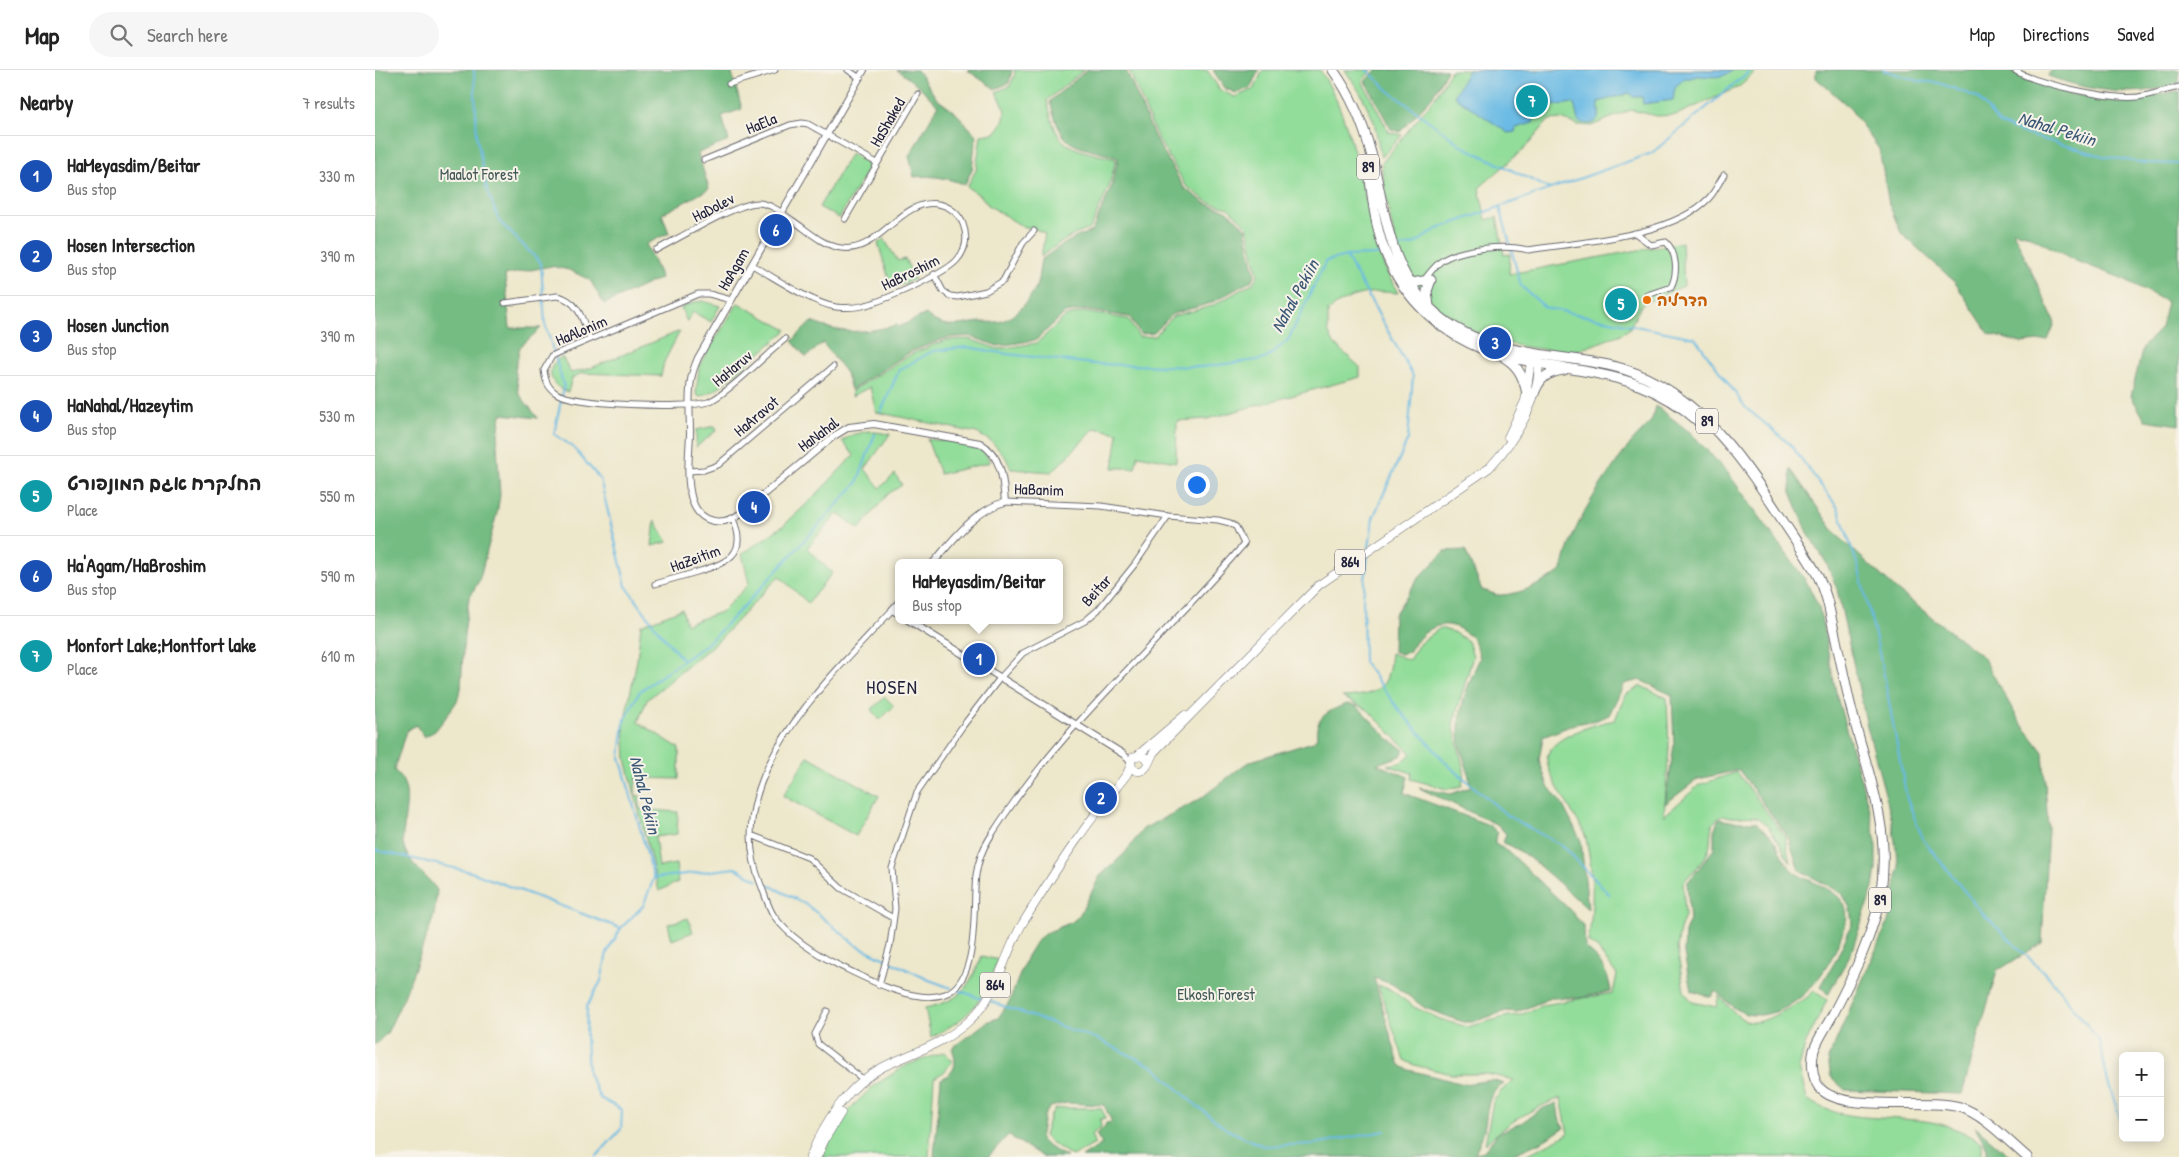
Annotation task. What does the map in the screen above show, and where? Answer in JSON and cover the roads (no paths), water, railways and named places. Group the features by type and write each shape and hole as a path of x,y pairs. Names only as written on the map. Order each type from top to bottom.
{"highway":[{"name":"89","path":"1333,70 1349,93 1361,124 1371,153 1391,244 1423,310 1451,333 1496,354 1536,360 1630,380 1652,389 1678,405 1717,439 1764,492"},
{"name":"89","path":"1361,124 1383,249 1400,282 1461,332 1493,346 1536,360 1610,365 1655,382 1688,404 1709,423 1727,443 1764,492 1818,577 1827,597 1852,712 1876,794 1885,855 1882,892 1876,916 1853,974 1813,1052 1815,1080 1821,1090 1831,1097 1849,1101 1936,1104 1959,1107 1974,1113 2027,1157"},
{"path":"1408,279 1413,283 1427,281 1430,308"},
{"path":"1496,354 1517,367 1530,395 1547,374 1575,369"}],"main road":[{"name":"864","path":"1148,763 1154,752 1319,586 1489,468 1513,439 1527,413 1536,360"},
{"name":"864","path":"810,1157 829,1121 848,1096 864,1080 884,1067 946,1039 977,1012 994,987 1023,923 1080,835 1127,774 1134,759 1194,707 1295,601 1319,580 1353,554 1463,482 1486,464 1502,446 1530,395"},
{"path":"1144,756 1148,763 1146,768 1139,772 1134,770 1134,759 1144,756"},
{"name":"864","path":"817,1157 837,1118 861,1088 893,1068 949,1043 982,1014 998,989 1021,936 1078,846 1127,781 1139,772"}],"street":[{"path":"729,84 775,70"},
{"path":"848,70 860,78"},
{"name":"HaAgam","path":"689,471 690,404 693,369 864,70"},
{"path":"2014,70 2044,82 2104,95 2136,97 2179,87"},
{"name":"HaShaked","path":"845,219 918,94"},
{"name":"HaEla","path":"704,160 797,124 808,124 827,134"},
{"name":"HaShaked","path":"827,134 877,163"},
{"path":"1415,295 1441,262 1469,251 1515,246 1527,250 1635,233 1663,225 1691,212 1710,197 1724,175"},
{"name":"HaDolev","path":"656,250 749,203 763,203 782,213"},
{"name":"HaBroshim","path":"752,265 818,301 834,307 845,308 879,301 934,274 956,262 966,244 965,228 961,220 951,209 945,206 933,204 920,206 868,241 849,248 841,248 827,243 782,213"},
{"path":"934,274 943,291 950,296 958,297 986,291 1003,281 1023,243 1034,231"},
{"path":"1635,233 1651,245 1666,242 1672,248 1675,278 1671,287 1647,295"},
{"name":"HaAlonim","path":"690,404 609,403 564,397 557,394 548,385 545,378 546,364 552,356 558,353 698,294 709,294 731,300"},
{"path":"505,303 557,296 564,298 578,309 590,339"},
{"name":"HaHaruv","path":"690,404 704,403 714,399 785,340"},
{"name":"HaAravot","path":"689,471 704,470 718,465 833,367"},
{"name":"HaNahal","path":"733,519 834,436 849,427 865,423 980,443 991,453 999,465 1005,502"},
{"path":"689,471 692,498 699,512 705,517 717,521 733,519"},
{"name":"HaBanim","path":"937,559 977,517 987,509 1005,502 1101,506 1168,516 1230,522 1236,527 1245,544 1131,664 1077,726"},
{"name":"Beitar","path":"879,985 890,945 895,909 892,868 917,792 962,727 1000,678 1023,653 1085,620 1098,610 1135,564 1168,516"},
{"name":"HaZeitim","path":"655,584 719,565 730,559 739,541 733,519"},
{"path":"895,607 795,719 766,768 750,821 755,872 773,914 791,934 811,950 879,985 921,997 947,994 964,978 972,949 976,874 981,852 1013,804 1077,726"},
{"path":"914,624 1077,726 1134,759"},
{"path":"751,834 809,858 841,888 893,918"},
{"path":"827,1011 815,1034 817,1044 864,1080"}],"water":[{"path":"1468,70 1733,70 1720,76 1685,78 1675,87 1673,100 1643,104 1642,97 1633,97 1630,93 1598,102 1598,119 1590,124 1578,121 1574,103 1542,107 1541,114 1534,119 1533,123 1516,128 1515,132 1508,133 1454,96"}],"waterway":[{"path":"474,70 477,136 486,186 499,221 541,263 545,324 564,386 554,434 573,447 600,479 626,586 657,629 682,659"},
{"path":"1367,70 1389,91 1462,146 1550,189"},
{"name":"Nahal Pekiin","path":"1398,248 1414,244 1437,229 1652,153 1751,70"},
{"name":"Nahal Pekiin","path":"1883,70 1919,81 1939,83 1977,97 2000,124 2031,136 2103,156 2145,163 2179,164"},
{"path":"1500,207 1521,286 1546,308 1695,338 1746,408 1790,444 1838,508 1858,566 1873,626 1907,799 1924,841 1983,914 2049,977 2099,1040 2108,1082 2119,1115"},
{"name":"Nahal Pekiin","path":"881,412 899,370 933,351 967,347 1007,354 1095,364 1201,367 1265,359 1288,340 1326,261 1346,256 1382,253"},
{"path":"1346,256 1413,376 1408,439 1373,518 1369,548"},
{"name":"Nahal Pekiin","path":"596,1157 621,1129 622,1110 600,1098 588,1073 587,1006 601,981 607,953 621,928 643,906 654,878 620,757 624,721 640,691 708,643 857,483 875,434"},
{"path":"1368,555 1363,597 1364,662 1400,711 1447,764 1508,816 1564,847 1610,895"},
{"path":"375,850 471,872 620,928"},
{"path":"654,878 735,868 758,880"},
{"path":"763,882 807,905 856,945 929,980 951,988"},
{"path":"956,989 984,1000"},
{"path":"989,1001 1097,1039 1154,1067 1191,1101 1226,1129 1263,1146 1314,1144 1385,1131"}],"place":[{"name":"Monfort Lake;Montfort lake","path":"1532,101"},
{"name":"Ha'Agam/HaBroshim","path":"776,230"},
{"name":"הדרליה","path":"1647,300"},
{"name":"החלקרח אגם המונפורט","path":"1621,304"},
{"name":"Hosen Junction","path":"1495,343"},
{"name":"HaNahal/Hazeytim","path":"754,507"},
{"name":"HaMeyasdim/Beitar","path":"979,659"},
{"name":"Hosen Intersection","path":"1101,798"}],"district":[{"name":"HOSEN","path":"892,687"}],"park label":[{"name":"Maalot Forest","path":"479,174"},
{"name":"Elkosh Forest","path":"1216,994"}]}
